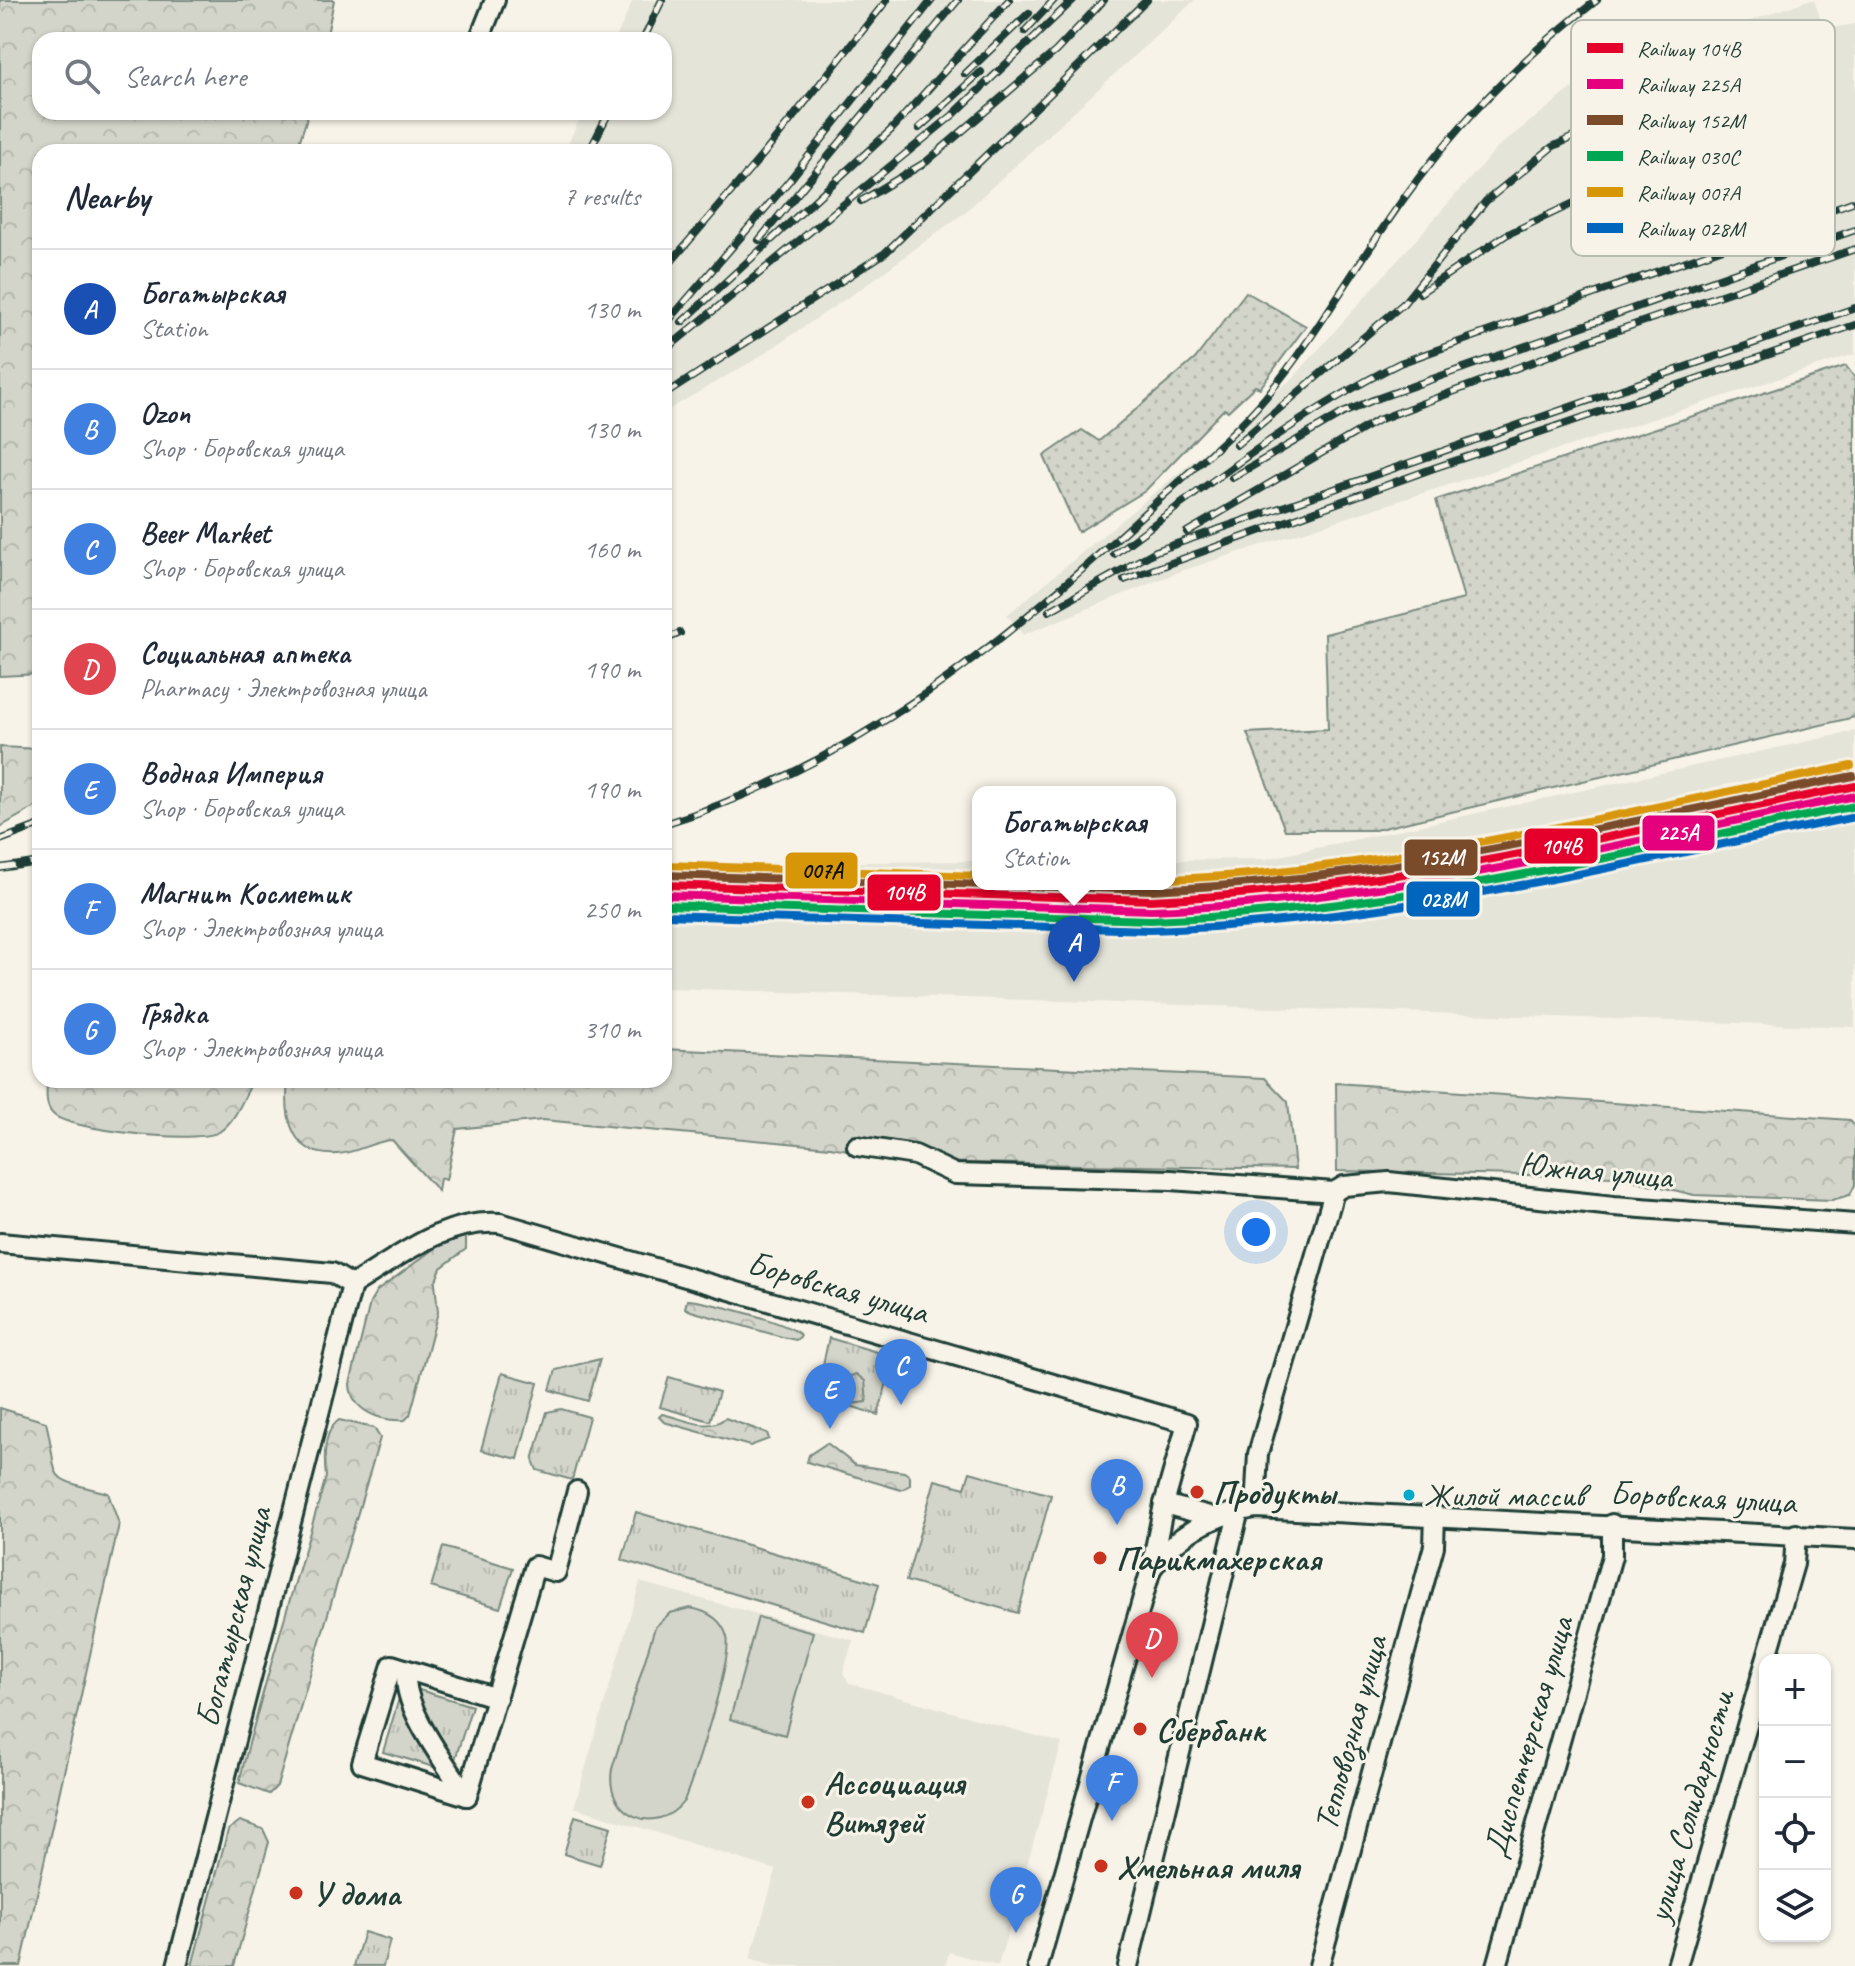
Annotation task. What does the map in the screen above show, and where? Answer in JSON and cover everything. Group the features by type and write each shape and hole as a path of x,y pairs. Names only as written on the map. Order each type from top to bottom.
{"street":[{"path":"482,32 495,0"},
{"name":"Южная улица","path":"857,1146 915,1155 955,1174 1171,1180 1334,1192 1344,1186 1389,1182 1614,1206 1855,1224"},
{"path":"1128,1966 1247,1509 1258,1454 1334,1192"},
{"name":"Боровская улица","path":"352,1285 447,1228 474,1221 500,1223 1187,1423 1164,1504 1213,1517"},
{"path":"0,1243 332,1273 352,1285"},
{"name":"Богатырская улица","path":"177,1966 352,1285"},
{"path":"467,1796 535,1566 556,1572 577,1491"},
{"path":"1038,1966 1151,1569 1164,1504"},
{"name":"Боровская улица","path":"1151,1569 1184,1535 1213,1517 1247,1509 1435,1515 1855,1539"},
{"name":"Тепловозная улица","path":"1319,1966 1434,1546 1435,1515"},
{"name":"Диспетчерская улица","path":"1497,1966 1612,1556 1612,1524"},
{"name":"улица Солидарности","path":"1768,1654 1794,1564 1796,1534"},
{"path":"467,1796 362,1763 392,1665 497,1698"},
{"path":"407,1670 403,1685 428,1736 467,1796"},
{"name":"улица Солидарности","path":"1677,1966 1759,1686"}],"shaded area":[{"path":"633,0 1195,0 964,213 862,288 756,359 672,407 672,144 568,144 579,120 672,120 672,32 619,32"},
{"path":"1814,0 1821,20 1753,20"},
{"path":"1855,24 1855,354 1181,571 1023,635 1007,615 1294,377 1498,147 1571,89 1571,256 1835,256 1835,27"},
{"path":"1855,731 1855,1027 672,988 672,864 972,861 972,890 1176,890 1176,860 1266,859"},
{"path":"640,1582 853,1640 843,1673 849,1683 1062,1743 998,1966 949,1952 945,1966 774,1966 750,1959 776,1870 574,1807"}],"green space":[{"path":"0,0 334,0 328,32 32,32 32,120 306,120 299,144 32,144 32,674 0,676"},
{"path":"1246,292 1306,326 1260,388 1255,386 1228,411 1224,409 1145,491 1078,532 1044,456 1082,430 1099,441 1195,359"},
{"path":"1846,366 1855,378 1855,717 1375,830 1285,830 1247,733 1328,729 1325,634 1464,599 1436,500"},
{"path":"0,747 32,749 32,809 0,827"},
{"path":"672,1049 1265,1078 1288,1102 1295,1169 920,1162 830,1147 543,1120 457,1129 446,1180 440,1178 438,1191 392,1140 337,1154 309,1149 294,1132 287,1088 672,1088"},
{"path":"1336,1083 1850,1120 1855,1127 1855,1185 1850,1195 1832,1200 1694,1195 1620,1177 1337,1171"},
{"path":"47,1088 249,1088 230,1122 219,1132 187,1137 109,1131 66,1121 54,1115 47,1099"},
{"path":"466,1238 466,1249 441,1268 435,1283 438,1312 410,1415 405,1420 396,1420 369,1413 356,1401 350,1384 370,1303 377,1291 435,1248"},
{"path":"687,1300 767,1319 801,1336 796,1340 782,1337 691,1311 685,1308"},
{"path":"829,1338 894,1357 878,1415 816,1395"},
{"path":"600,1359 588,1401 550,1390 556,1370"},
{"path":"502,1373 538,1383 518,1459 481,1450"},
{"path":"856,1374 865,1381 867,1402 850,1404 835,1398 836,1392 846,1386 843,1379"},
{"path":"669,1377 719,1392 710,1421 660,1407"},
{"path":"0,1408 46,1422 57,1474 72,1483 108,1493 119,1524 21,1966 0,1966"},
{"path":"561,1409 589,1417 572,1480 537,1470 533,1460 547,1412"},
{"path":"662,1414 703,1424 725,1418 767,1433 769,1439 750,1446 664,1422 659,1417"},
{"path":"339,1420 374,1428 380,1438 277,1786 269,1794 239,1783 326,1477 327,1438"},
{"path":"827,1443 855,1465 904,1472 910,1476 910,1485 901,1490 807,1462 809,1455"},
{"path":"970,1472 1051,1495 1018,1613 906,1581 935,1480 965,1488"},
{"path":"636,1512 879,1584 865,1633 622,1560"},
{"path":"443,1547 513,1568 500,1608 431,1587"},
{"path":"690,1608 713,1617 722,1625 727,1637 724,1668 712,1718 684,1801 673,1812 660,1818 634,1816 616,1799 612,1769 655,1627 670,1613"},
{"path":"758,1617 813,1632 785,1735 730,1719"},
{"path":"403,1685 472,1706 451,1772 383,1752"},
{"path":"575,1816 611,1827 600,1865 564,1854"},
{"path":"240,1821 263,1829 269,1842 234,1966 192,1966 228,1830"},
{"path":"364,1932 390,1940 383,1966 354,1966"}],"railway":[{"path":"647,32 662,0"},
{"path":"672,261 766,151 887,0"},
{"path":"672,317 789,181 932,0"},
{"path":"759,240 958,0"},
{"path":"682,322 891,130 1009,0"},
{"path":"1025,31 1054,0"},
{"path":"672,344 953,115 1073,0"},
{"path":"861,201 926,162 1056,51 1104,0"},
{"path":"672,390 885,253 1147,0"},
{"path":"1572,20 1597,0"},
{"path":"965,74 1029,13"},
{"path":"672,821 734,799 800,769 864,734 983,651 1096,557 1252,413 1306,344 1402,201 1441,150 1504,81 1571,21"},
{"path":"919,128 981,72"},
{"path":"593,144 605,120"},
{"path":"1236,445 1403,304 1486,201 1552,147 1571,138"},
{"path":"1835,208 1855,201"},
{"path":"1420,293 1506,235 1571,204"},
{"path":"1835,237 1855,230"},
{"path":"1835,256 1855,249"},
{"path":"1114,554 1288,428 1400,363 1701,256"},
{"path":"1232,478 1343,413 1373,400 1781,256"},
{"path":"1187,532 1378,420 1604,335 1835,256"},
{"path":"1049,611 1156,551 1855,308"},
{"path":"1124,580 1434,468 1855,325"},
{"path":"672,636 680,633"},
{"path":"0,840 32,828"},
{"path":"0,868 32,863"}],"rail line":[{"name":"007А","path":"1176,879 1342,864 1427,851 1851,766"},
{"name":"152М","path":"1176,888 1328,875 1416,862 1853,776"},
{"name":"104В","path":"672,885 1151,900 1240,894 1329,885 1505,857 1855,786"},
{"name":"225А","path":"672,895 1151,910 1240,904 1329,895 1505,867 1855,796"},
{"name":"030C","path":"672,905 1151,920 1240,915 1417,893 1505,878 1855,806"},
{"name":"028М","path":"672,915 1150,930 1239,925 1328,916 1505,888 1855,817"},
{"name":"007А","path":"672,865 972,876"},
{"name":"152М","path":"672,875 972,884"}],"place":[{"name":"Богатырская","path":"1074,982"},
{"name":"Beer Market","path":"901,1405"},
{"name":"Водная Империя","path":"830,1429"},
{"name":"Продукты","path":"1197,1492"},
{"name":"Жилой массив","path":"1409,1495"},
{"name":"Ozon","path":"1117,1525"},
{"name":"Парикмахерская","path":"1100,1558"},
{"name":"Социальная аптека","path":"1152,1678"},
{"name":"Сбербанк","path":"1140,1729"},
{"name":"Ассоциация Витязей","path":"808,1802"},
{"name":"Магнит Косметик","path":"1112,1821"},
{"name":"Хмельная миля","path":"1101,1866"},
{"name":"У дома","path":"296,1893"},
{"name":"Грядка","path":"1016,1933"}]}
